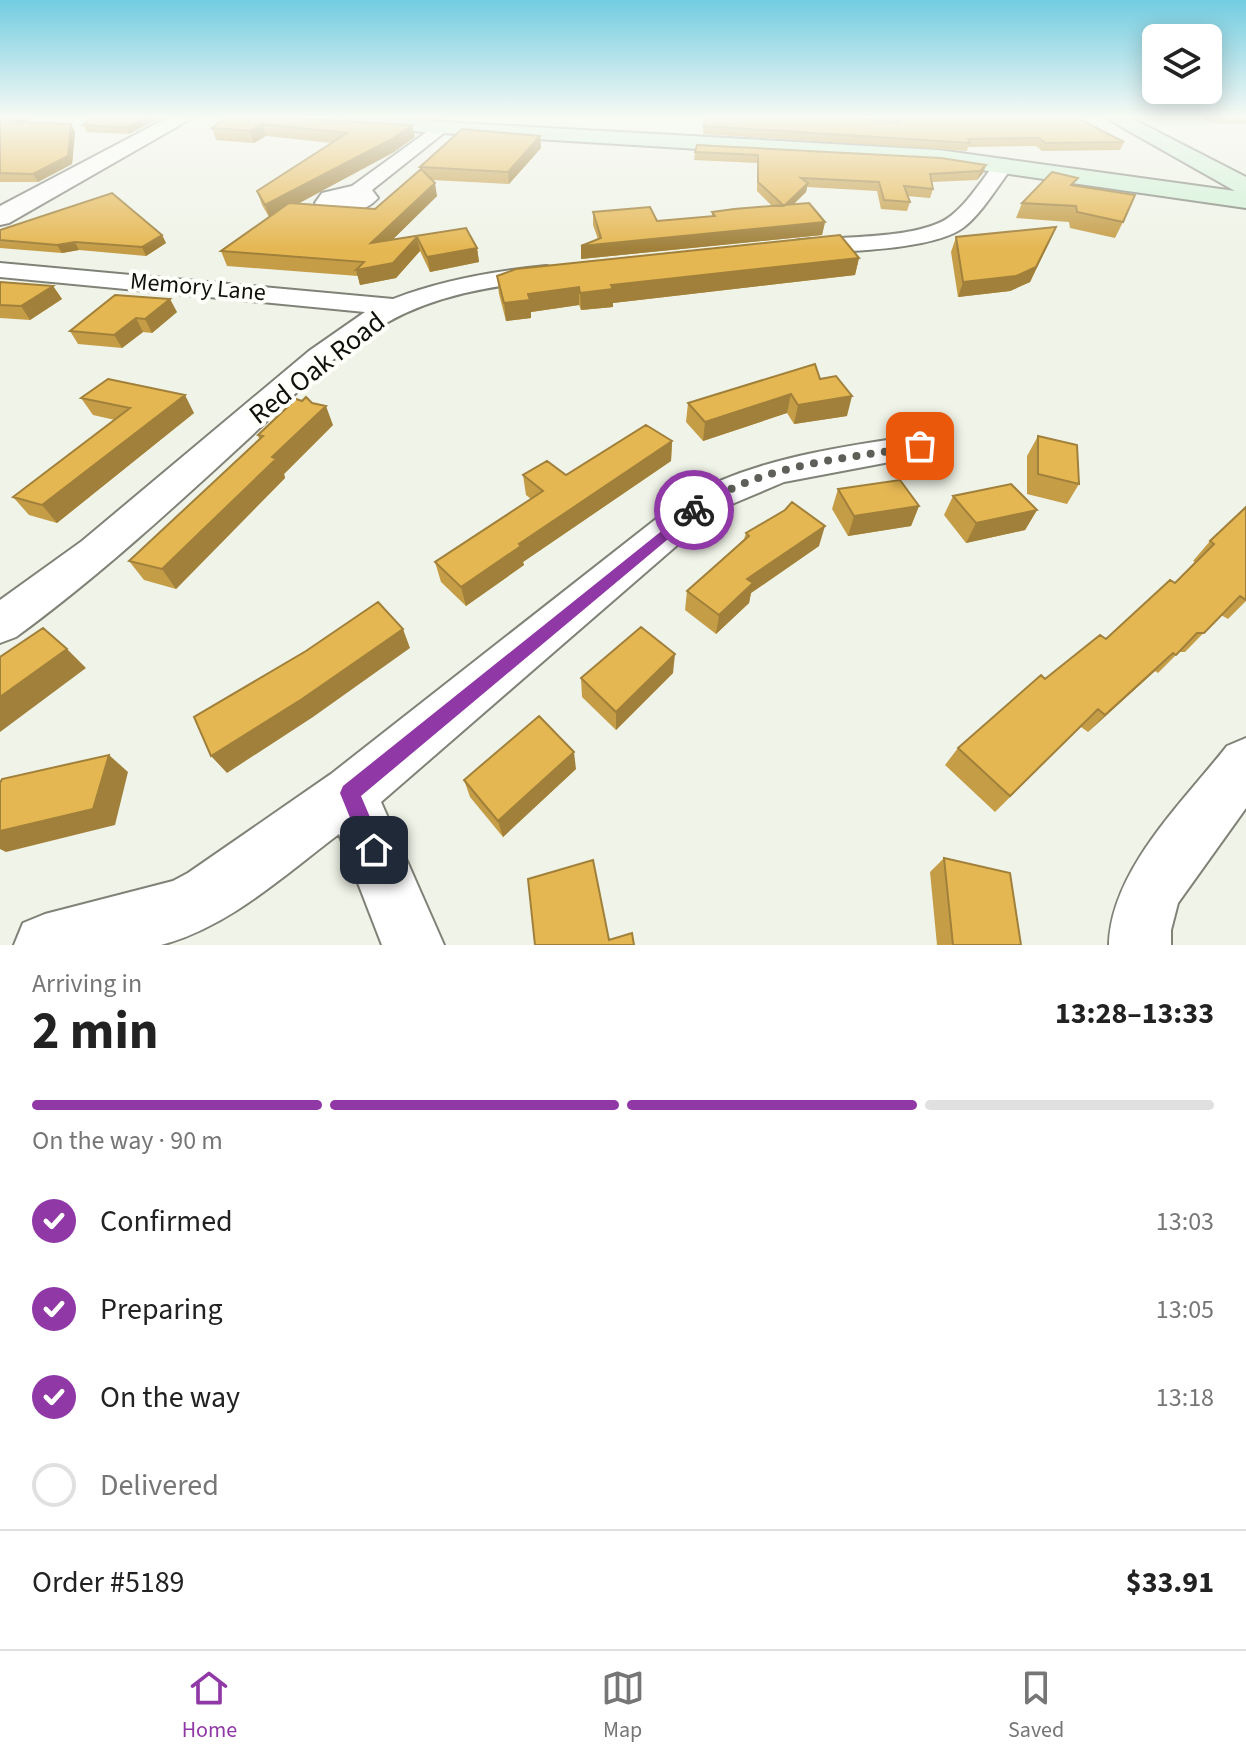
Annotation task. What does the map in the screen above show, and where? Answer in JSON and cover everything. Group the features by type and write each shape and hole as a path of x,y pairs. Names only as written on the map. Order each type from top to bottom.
{"main road":[{"path":"963,161 1246,200"},
{"path":"1197,161 1246,187"}],"street":[{"path":"0,217 103,161"},
{"path":"358,191 400,161"},
{"path":"777,250 904,237 948,228 957,222 1004,165"},
{"name":"Memory Lane","path":"0,270 396,307"},
{"name":"Red Oak Road","path":"0,624 81,567 318,360 396,307 477,282 571,271"},
{"path":"45,945 182,909 209,894 350,793 692,511 719,493 772,472 920,446"},
{"path":"1140,945 1140,930 1152,889 1241,783"},
{"path":"350,793 413,945"}],"building":[{"path":"0,161 58,161 33,174 0,173"},
{"path":"303,161 349,161 265,205 257,191"},
{"path":"427,161 518,161 508,172 420,167"},
{"path":"758,161 961,161 986,165 980,171 930,174 933,189 904,186 910,202 884,200 879,182 801,178 808,183 784,206 758,182"},
{"path":"421,169 435,183 371,243 466,228 477,248 427,257 417,237 393,263 356,270 364,262 221,251 289,203 375,209"},
{"path":"1052,172 1078,178 1071,185 1135,195 1123,222 1077,212 1076,206 1022,203"},
{"path":"112,193 162,235 142,247 0,240 0,230"},
{"path":"809,203 825,222 581,246 601,238 593,212 650,207 657,221 715,216 712,212 734,209"},
{"path":"1056,227 1036,267 1016,276 963,282 956,237"},
{"path":"840,235 859,258 611,285 613,289 580,293 579,287 528,294 530,300 504,303 497,276 516,269"},
{"path":"0,282 53,286 21,306 0,305"},
{"path":"115,295 170,299 145,319 136,318 114,335 70,331"},
{"path":"815,364 820,379 836,376 852,396 798,405 791,394 705,422 688,403"},
{"path":"108,379 185,395 42,505 13,497 130,408 81,398"},
{"path":"306,397 312,403 326,406 162,569 129,561 263,436 258,435 296,399 302,401"},
{"path":"646,425 672,441 461,587 435,562 543,491 523,475 547,461 566,475"},
{"path":"1038,436 1077,445 1079,484 1038,474"},
{"path":"900,480 919,506 854,516 838,489"},
{"path":"1011,484 1037,510 976,523 953,496"},
{"path":"792,502 825,526 747,579 753,583 719,615 687,591 749,536 746,533 785,510"},
{"path":"1246,507 1246,600 1240,596 1204,633 1197,633 1176,655 1173,653 1105,715 1098,709 1010,796 958,748 1041,675 1045,679 1100,635 1106,639 1170,580 1175,583 1214,544 1210,541"},
{"path":"378,602 403,629 302,699 211,756 194,717 306,651"},
{"path":"641,627 675,654 616,712 581,678"},
{"path":"43,628 67,649 0,697 0,657"},
{"path":"539,716 574,752 498,821 464,780"},
{"path":"109,755 93,809 0,831 2,779"},
{"path":"944,858 1010,873 1021,945 953,945"},
{"path":"593,860 609,940 632,933 634,945 535,945 528,879"}],"way so far":[{"path":"694,510 719,493 758,476 920,446"}],"route":[{"path":"374,850 350,793 694,510"}]}
